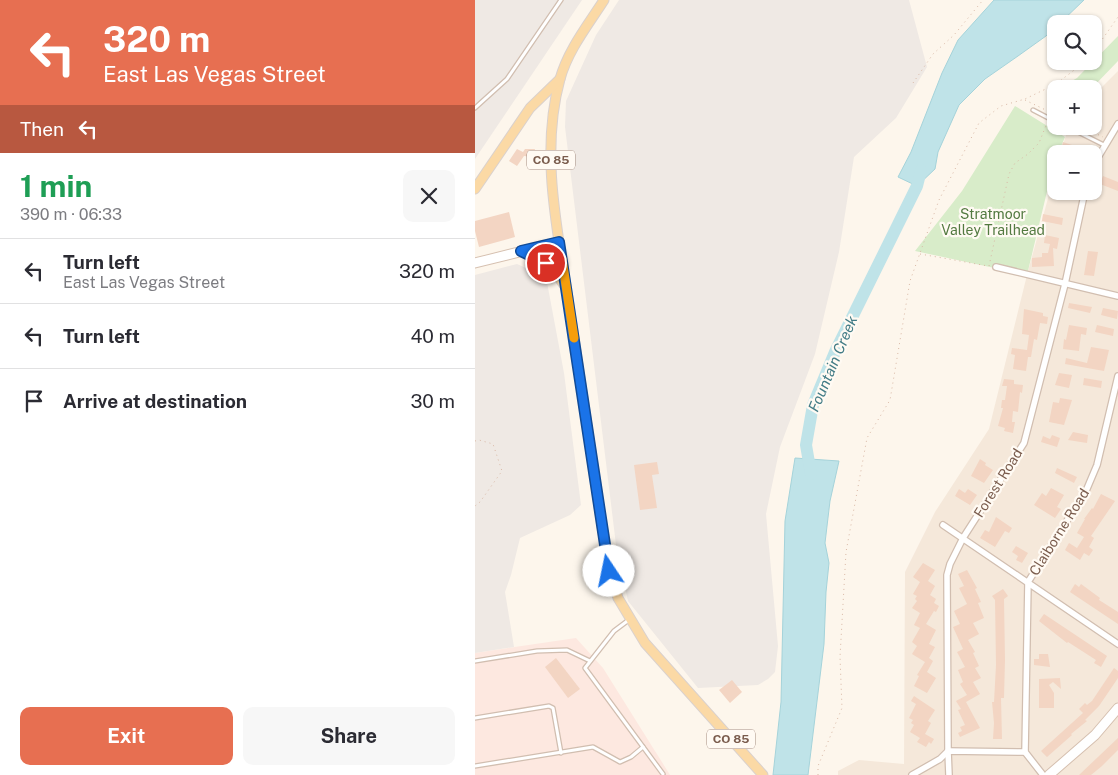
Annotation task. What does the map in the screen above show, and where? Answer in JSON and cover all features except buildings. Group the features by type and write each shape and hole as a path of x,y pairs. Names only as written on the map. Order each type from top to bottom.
{"main road":[{"name":"CO 85","path":"604,0 573,48 560,78 551,140 552,172 559,242 607,559 614,588 630,619 653,652 762,775"},
{"path":"475,189 530,108 560,78"},
{"path":"521,251 551,266 567,289"}],"street":[{"path":"1102,151 1118,124"},
{"name":"Forest Road","path":"949,775 947,751 947,575 950,564 963,538 1024,443 1065,284 1083,200"},
{"path":"475,263 559,242"},
{"path":"992,266 1118,296"},
{"name":"Claiborne Road","path":"1025,752 1028,582 1086,491 1097,465 1118,376"},
{"path":"943,525 1118,644"},
{"path":"1049,775 1095,735 1118,708"},
{"path":"912,775 940,759 947,751 1025,752 1043,775"}],"lane":[{"path":"475,108 507,80 561,0"},
{"path":"1033,110 1047,117"},
{"path":"1088,135 1107,143"},
{"path":"630,619 614,631 585,668 663,774"},
{"path":"475,661 537,651 567,650 590,661"},
{"path":"475,718 549,706 553,708 561,753"},
{"path":"475,766 593,748 620,762 631,757 643,747"}],"path":[{"path":"913,83 933,54 955,35 983,0"},
{"path":"1102,40 1118,17"},
{"path":"818,775 818,766 842,708 840,657 846,552 867,438 889,400 910,281 939,200 979,123 1001,106 1025,100 1056,84 1074,70"},
{"path":"1025,100 1047,110"},
{"path":"920,254 992,266 1009,174 1015,163 1039,143 1047,123"},
{"path":"1094,135 1107,143"},
{"path":"475,441 479,440 493,444 502,470 480,502 475,506"}],"shaded area":[{"path":"475,0 582,0 475,159"},
{"path":"619,0 909,0 927,67 896,118 854,157 839,252 815,354 780,447 766,514 778,646 775,672 758,685 698,688 628,601 617,553 565,127 566,101 596,35"},
{"path":"1118,71 1118,775 838,775 838,771 859,760 904,764 905,572 935,512 989,429 1048,200 1102,200 1102,145 1063,145 1066,135 1102,135 1102,87"},
{"path":"517,264 546,277 564,373 581,505 570,515 520,538 505,592 514,647 475,653 475,275"},
{"path":"576,638 603,668 670,775 475,775 475,653"}],"green space":[{"path":"1118,36 1118,61 1100,80 1074,80 1085,70 1102,70 1102,52"},
{"name":"Stratmoor Valley Trailhead","path":"1015,106 1047,126 1047,135 1062,135 1065,137 1062,145 1047,145 1047,192 1027,275 915,251 962,191"}],"water":[{"path":"994,0 1084,0 1068,15 1047,15 1047,35 985,79 959,105 938,152 935,169 917,186 898,177 911,152 942,73 958,40"},
{"path":"795,458 839,461 830,501 825,543 829,563 824,644 808,775 773,775 781,702 785,521"}],"waterway":[{"name":"Fountain Creek","path":"811,474 806,445 813,405 835,352 917,186 921,170"}],"slow traffic":[{"path":"562,259 574,338"}],"route":[{"path":"546,263 521,251 559,242 609,571"}]}
